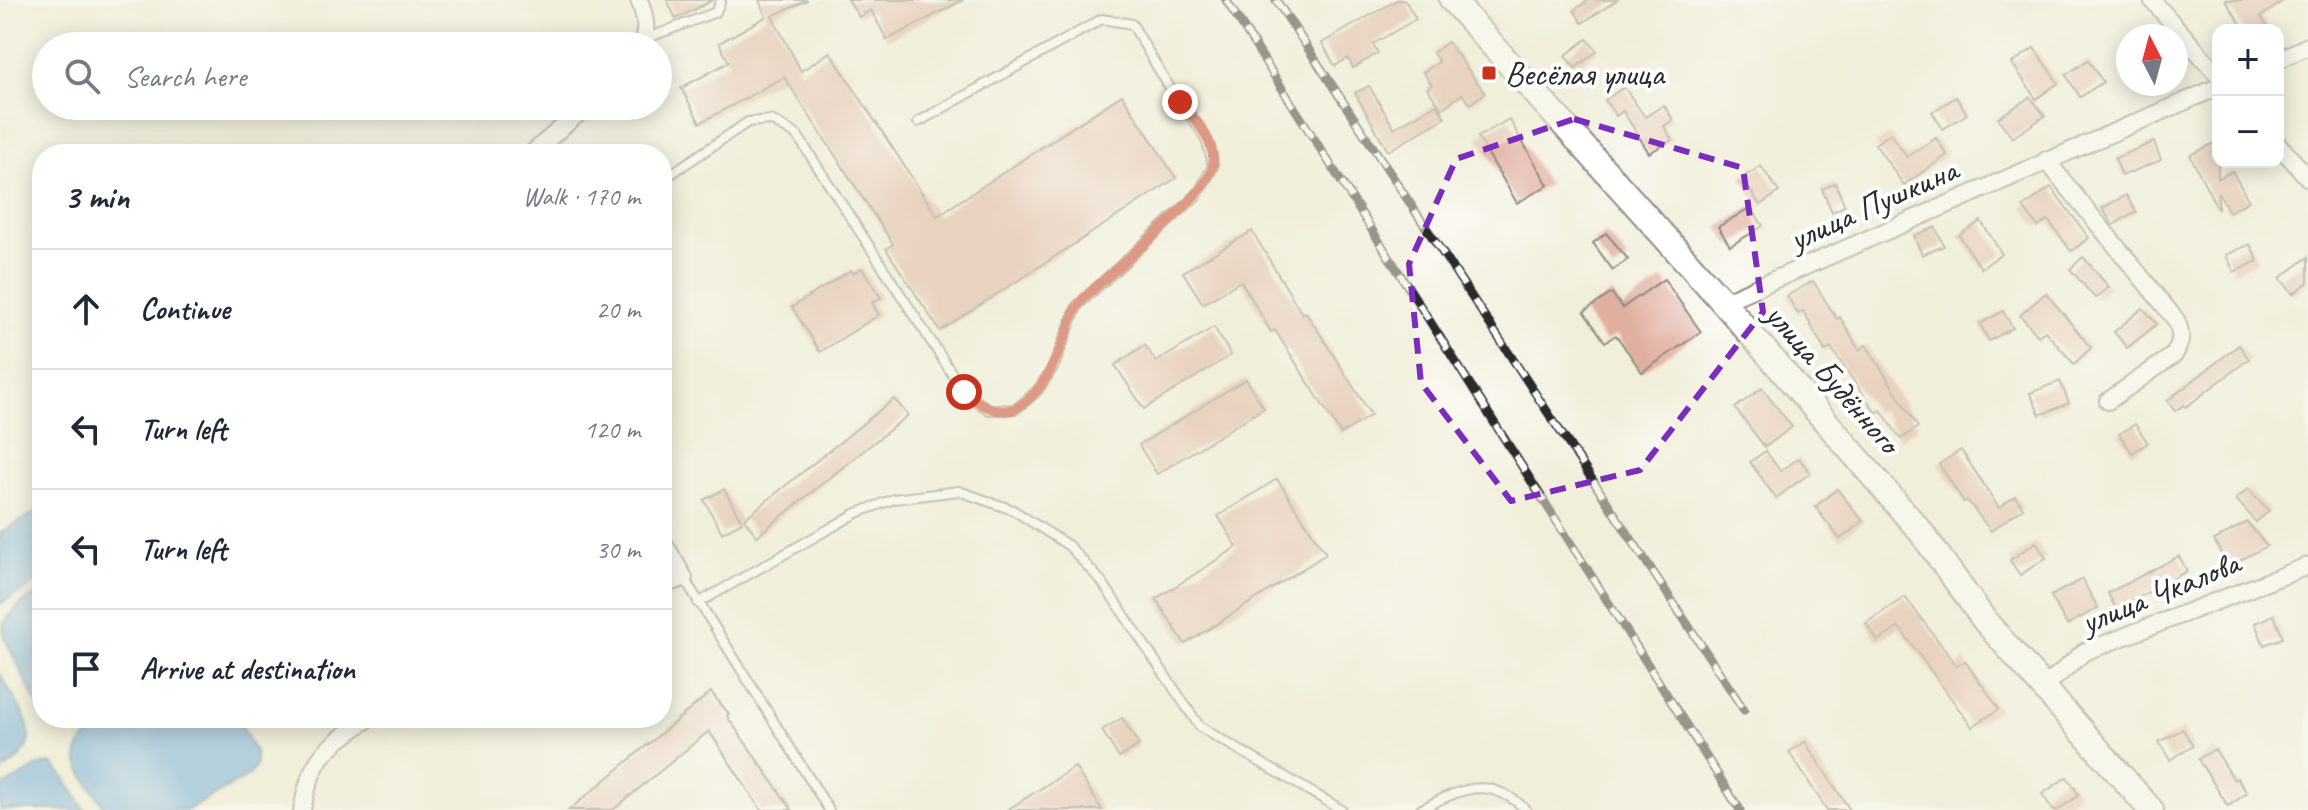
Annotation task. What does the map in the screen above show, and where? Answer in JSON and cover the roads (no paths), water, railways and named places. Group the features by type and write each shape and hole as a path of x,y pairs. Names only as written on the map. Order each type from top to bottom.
{"street":[{"name":"улица Будённого","path":"1452,0 1723,302 1921,532 1985,621 2151,810"},
{"path":"2152,0 2212,68"},
{"path":"642,8 642,32"},
{"path":"2284,57 2308,46"},
{"name":"улица Пушкина","path":"1723,302 2212,90"},
{"path":"543,144 571,120"},
{"path":"2284,151 2308,178"},
{"path":"2046,160 2176,320 2181,332 2180,344 2174,355 2108,401"},
{"path":"672,557 684,578 672,582"},
{"name":"улица Чкалова","path":"2043,688 2084,652 2308,566"},
{"path":"302,810 309,776 327,748 355,728"}],"lane":[{"path":"668,32 716,12 721,0"},
{"path":"672,173 748,122 771,120 797,135 964,392 989,410 1016,409 1038,390 1054,366 1077,306 1198,194 1213,166 1208,141 1132,24 1102,19 918,122"},
{"path":"698,603 857,513 894,499 959,491 1013,510 1069,546 1102,582 1200,727 1342,810"},
{"path":"684,578 829,810"},
{"path":"1420,810 1458,790 1483,786 1514,799 1526,810"}],"water":[{"path":"32,514 32,585 0,604 0,533"},
{"path":"32,597 32,694 4,637 3,624 19,605"},
{"path":"0,673 24,715 29,738 25,750 16,761 0,772"},
{"path":"243,728 255,752 256,764 250,775 188,810 106,810 86,779 77,757 86,739 99,729"},
{"path":"51,763 63,775 85,810 0,810 0,788 42,764"}],"railway":[{"path":"1226,0 1740,810"},
{"path":"1276,0 1744,710"}],"place":[{"name":"Весёлая улица","path":"1489,73"}]}
